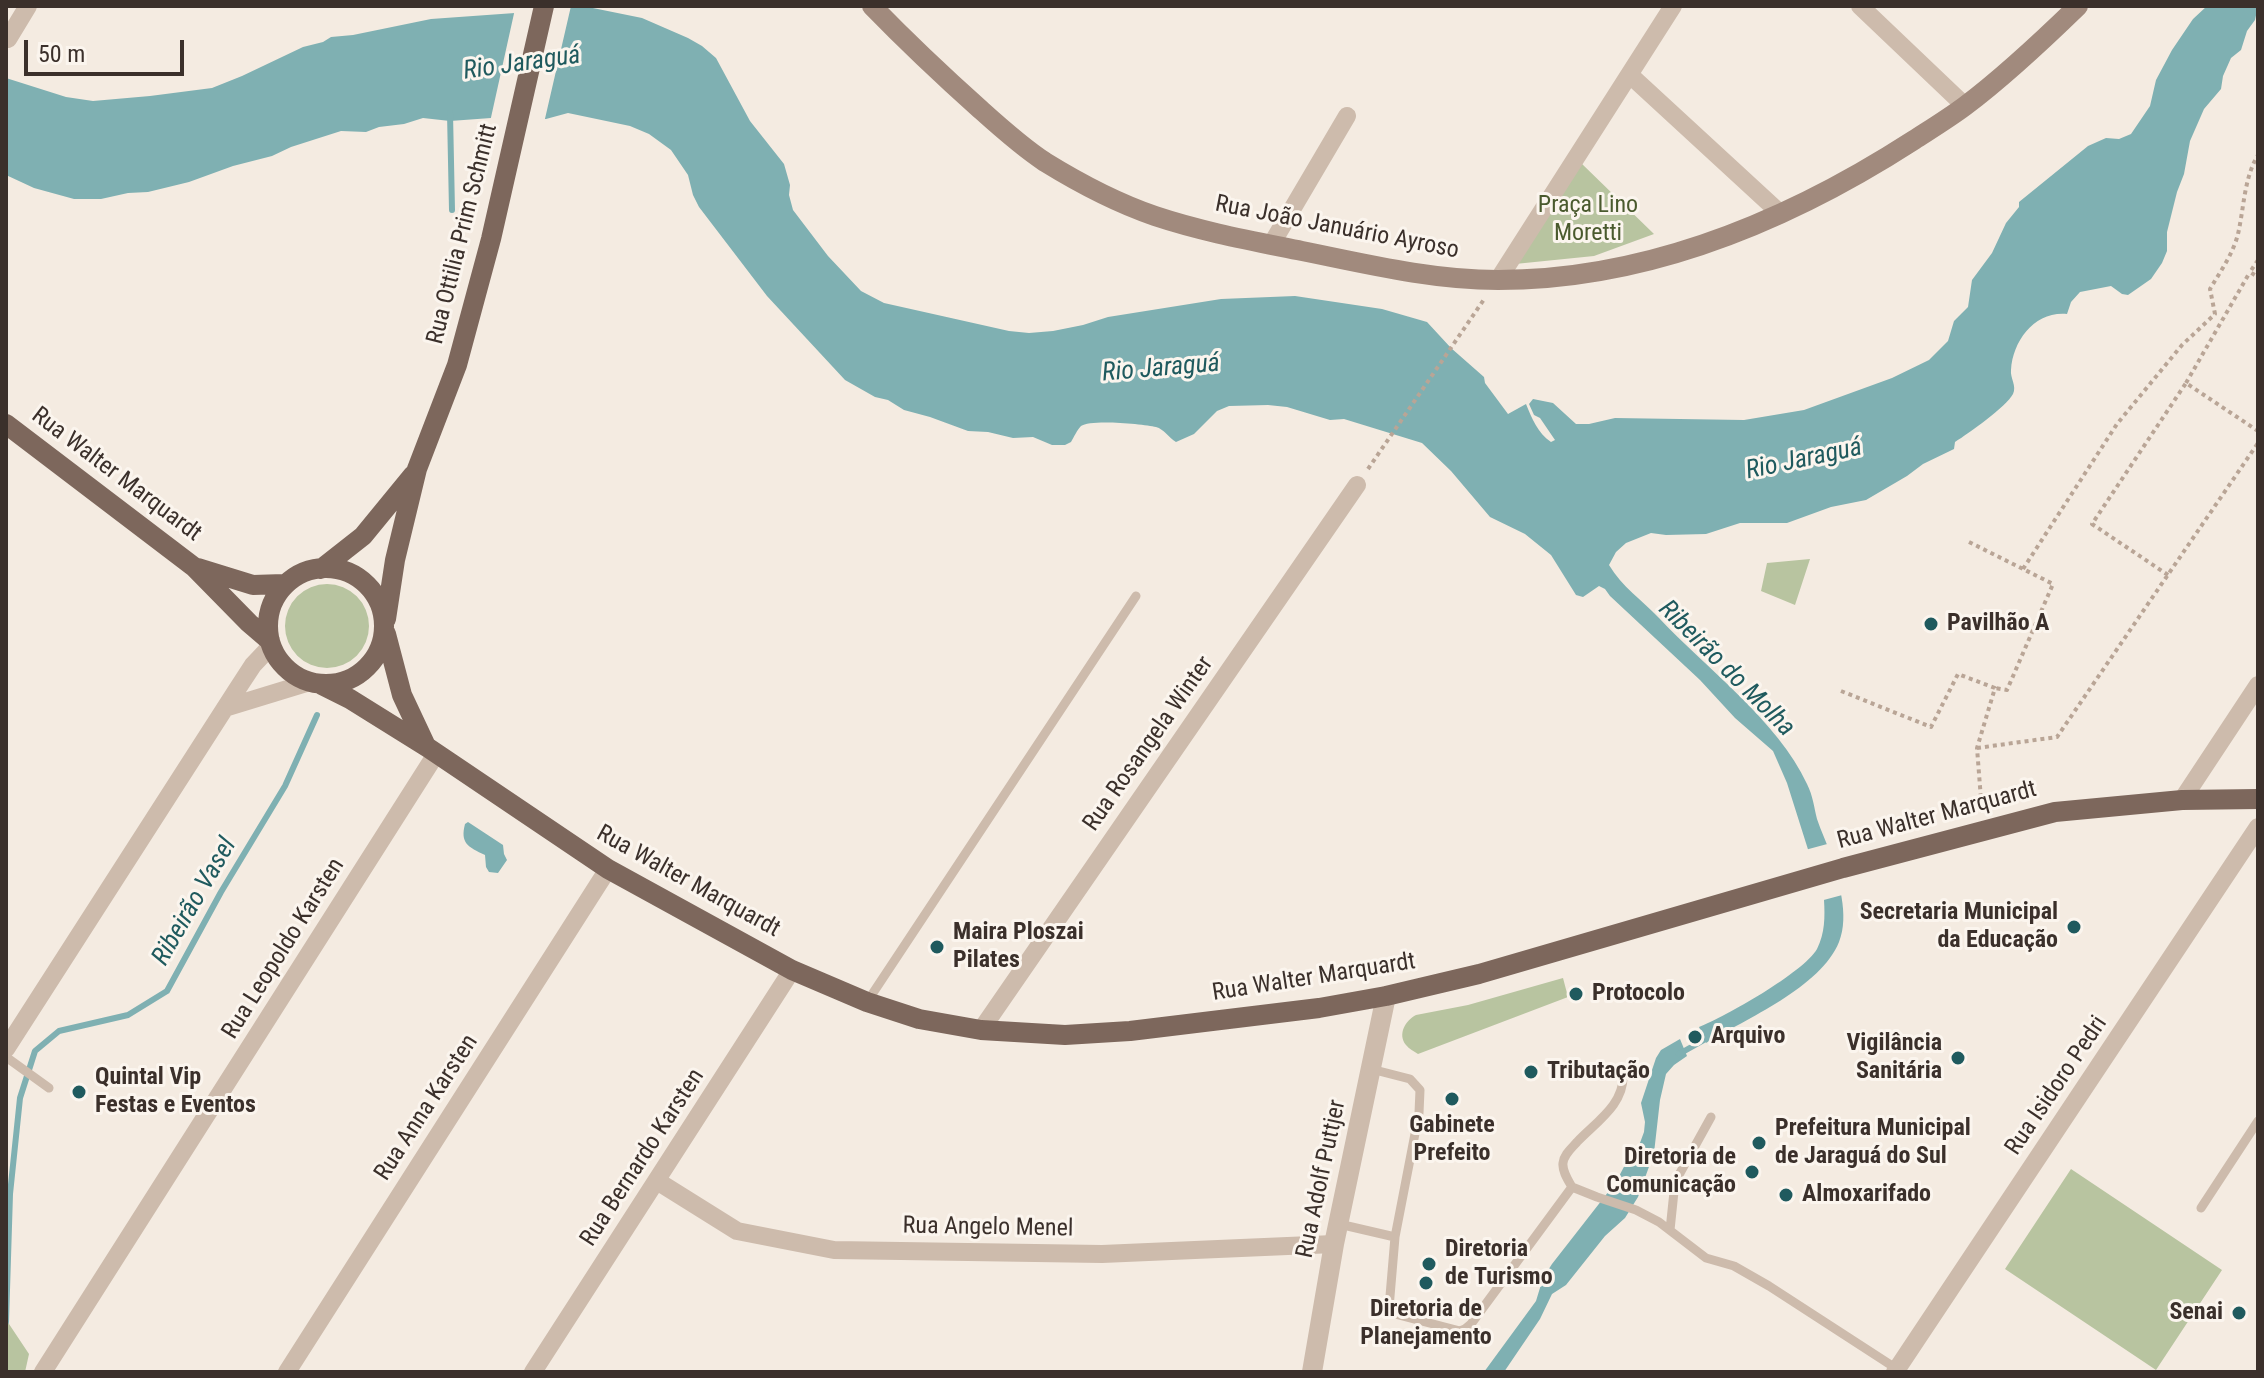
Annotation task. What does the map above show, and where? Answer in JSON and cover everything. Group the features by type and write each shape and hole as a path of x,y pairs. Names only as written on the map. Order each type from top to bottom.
{"main road":[{"name":"Rua Ottilia Prim Schmitt","path":"386,627 395,560 417,469 457,365 491,239 544,6"},
{"name":"Rua João Januário Ayroso","path":"878,8 928,63 1040,159 1076,180 1154,215 1222,234 1379,267 1437,276 1498,280 1613,270 1673,254 1781,214 1864,172 1965,106 2049,35 2078,6"},
{"name":"Rua Walter Marquardt","path":"6,424 194,567 270,643"},
{"name":"Rua Ottilia Prim Schmitt","path":"321,569 372,526 417,469"},
{"name":"Rua Walter Marquardt","path":"194,567 253,585 284,584"},
{"path":"321,569 339,569 370,588 380,602 386,627 373,662 363,673 350,680 316,684 289,671 278,658 270,643 268,610 284,584 299,575 321,569"},
{"name":"Rua Walter Marquardt","path":"386,627 409,714 432,751"},
{"name":"Rua Walter Marquardt","path":"316,684 359,705 432,751 608,869 792,970 867,1002 919,1019 981,1030 1065,1035 1130,1031 1319,1008 1386,996 1479,974 1843,868 2055,812 2182,800 2258,799"}],"street":[{"path":"8,39 28,6"},
{"path":"1498,280 1673,6"},
{"path":"1860,6 1965,106"},
{"path":"1875,21 1890,6"},
{"path":"1630,75 1781,214"},
{"path":"1271,245 1347,116"},
{"name":"Rua Rosangela Winter","path":"981,1030 1357,485"},
{"path":"6,1049 270,643"},
{"path":"225,708 316,684"},
{"path":"2182,800 2258,685"},
{"name":"Rua Leopoldo Karsten","path":"43,1372 432,751"},
{"name":"Rua Isidoro Pedri","path":"1896,1370 2258,827"},
{"name":"Rua Anna Karsten","path":"287,1372 608,869"},
{"name":"Rua Bernardo Karsten","path":"533,1372 792,970"},
{"name":"Rua Adolf Puttjer","path":"1312,1372 1336,1234 1386,996"},
{"name":"Rua Angelo Menel","path":"657,1181 737,1231 834,1250 1102,1254 1336,1234"}],"lane":[{"path":"867,1002 1136,596"},
{"path":"6,1057 49,1088"},
{"path":"1371,1069 1410,1079 1420,1090 1419,1113 1395,1237 1391,1313 1460,1331 1465,1329 1572,1187"},
{"path":"1623,1074 1624,1084 1616,1103 1567,1153 1562,1164 1572,1187 1636,1210 1670,1230 1706,1258 1734,1266 1769,1286 1896,1370"},
{"path":"1670,1230 1675,1182 1711,1117"},
{"path":"2201,1208 2258,1121"},
{"path":"1336,1234 1395,1237"}],"path":[{"path":"2023,569 2117,424 2182,345 2215,314 2210,289 2237,238 2251,168 2258,155"},
{"path":"2168,575 2092,524 2186,383 2258,260"},
{"path":"2250,272 2258,277"},
{"path":"1357,485 1498,280"},
{"path":"2186,383 2258,431"},
{"path":"1977,748 2057,737 2258,443"},
{"path":"1841,691 1931,727 1958,674 2007,690 2053,584 1969,542"},
{"path":"1984,830 1977,748 1995,688"}],"green space":[{"name":"Praça Lino Moretti","path":"1580,162 1654,234 1594,256 1515,264"},
{"path":"1810,559 1795,605 1761,591 1767,563"},
{"path":"327,584 343,587 357,596 366,610 369,626 366,642 357,656 343,665 327,668 311,665 297,656 288,642 285,626 288,610 297,596 311,587"},
{"path":"1563,978 1568,997 1418,1054 1403,1041 1404,1028 1416,1015 1468,1005"},
{"path":"2071,1169 2222,1270 2156,1370 2005,1269"},
{"path":"7,1321 29,1354 25,1372 6,1372"}],"water":[{"name":"Rio Jaraguá","path":"543,6 583,6 642,18 688,38 716,58 750,121 784,164 793,210 828,256 861,291 884,303 1029,333 1221,299 1295,296 1382,309 1427,322 1484,377 1485,383 1508,414 1526,404 1539,430 1551,442 1555,440 1529,404 1533,399 1553,403 1576,424 1615,418 1744,420 1804,410 1892,378 1929,360 1948,341 1954,321 1968,307 1972,280 1992,253 2019,202 2088,146 2106,138 2119,139 2131,134 2150,106 2156,80 2172,50 2193,19 2207,6 2258,6 2241,50 2231,58 2221,89 2204,109 2190,141 2162,263 2151,279 2128,295 2111,286 2080,292 2071,302 2067,314 2055,314 2036,322 2016,348 2011,373 2013,394 1995,413 1955,442 1954,449 1923,464 1866,500 1831,507 1787,523 1740,523 1706,534 1651,533 1626,543 1616,552 1609,565 1626,587 1760,717 1794,761 1809,788 1839,885 1843,909 1842,931 1830,958 1800,987 1706,1043 1699,1027 1781,981 1809,959 1822,937 1824,900 1787,783 1773,751 1735,718 1605,589 1599,586 1583,597 1576,595 1551,555 1525,534 1490,517 1451,471 1422,443 1344,419 1330,420 1287,407 1268,405 1229,406 1217,411 1194,434 1176,442 1156,427 1106,422 1081,426 1071,442 1065,445 1052,445 1033,437 1013,438 968,431 904,410 845,380 767,296 699,207 688,175 671,150 649,134 630,126 568,113 546,119 450,121 423,118 366,132 341,131 189,182 101,199 74,199 34,188 6,175 6,78 66,97 93,101 212,88 331,37 431,19 515,13"},
{"path":"468,822 503,845 507,860 498,873 489,872 485,855 467,844 464,830"},
{"path":"1680,1039 1687,1056 1666,1074 1654,1153 1638,1197 1625,1218 1605,1236 1566,1285 1552,1294 1540,1319 1504,1372 1484,1372 1536,1301 1543,1278 1552,1264 1637,1151 1645,1122 1641,1103 1656,1058 1661,1050"}],"pier":[{"path":"571,6 544,123 490,122 515,9"},
{"path":"1831,843 1846,894 1820,901 1805,850"}],"waterway":[{"name":"Ribeirão Vasel","path":"450,113 452,210"},
{"name":"Ribeirão Vasel","path":"6,1322 10,1194 20,1098 35,1051 59,1031 128,1015 167,991 221,892 285,786 317,715"},
{"name":"Ribeirão do Molha","path":"1679,1054 1711,1036"}],"place":[{"name":"Pavilhão A","path":"1931,624"},
{"name":"Secretaria Municipal da Educação","path":"2074,927"},
{"name":"Maira Ploszai Pilates","path":"937,947"},
{"name":"Protocolo","path":"1576,994"},
{"name":"Arquivo","path":"1695,1037"},
{"name":"Vigilância Sanitária","path":"1958,1058"},
{"name":"Tributação","path":"1531,1072"},
{"name":"Quintal Vip Festas e Eventos","path":"79,1092"},
{"name":"Gabinete Prefeito","path":"1452,1099"},
{"name":"Prefeitura Municipal de Jaraguá do Sul","path":"1759,1143"},
{"name":"Diretoria de Comunicação","path":"1752,1172"},
{"name":"Almoxarifado","path":"1786,1195"},
{"name":"Diretoria de Turismo","path":"1429,1264"},
{"name":"Diretoria de Planejamento","path":"1426,1283"},
{"name":"Senai","path":"2239,1313"}]}
